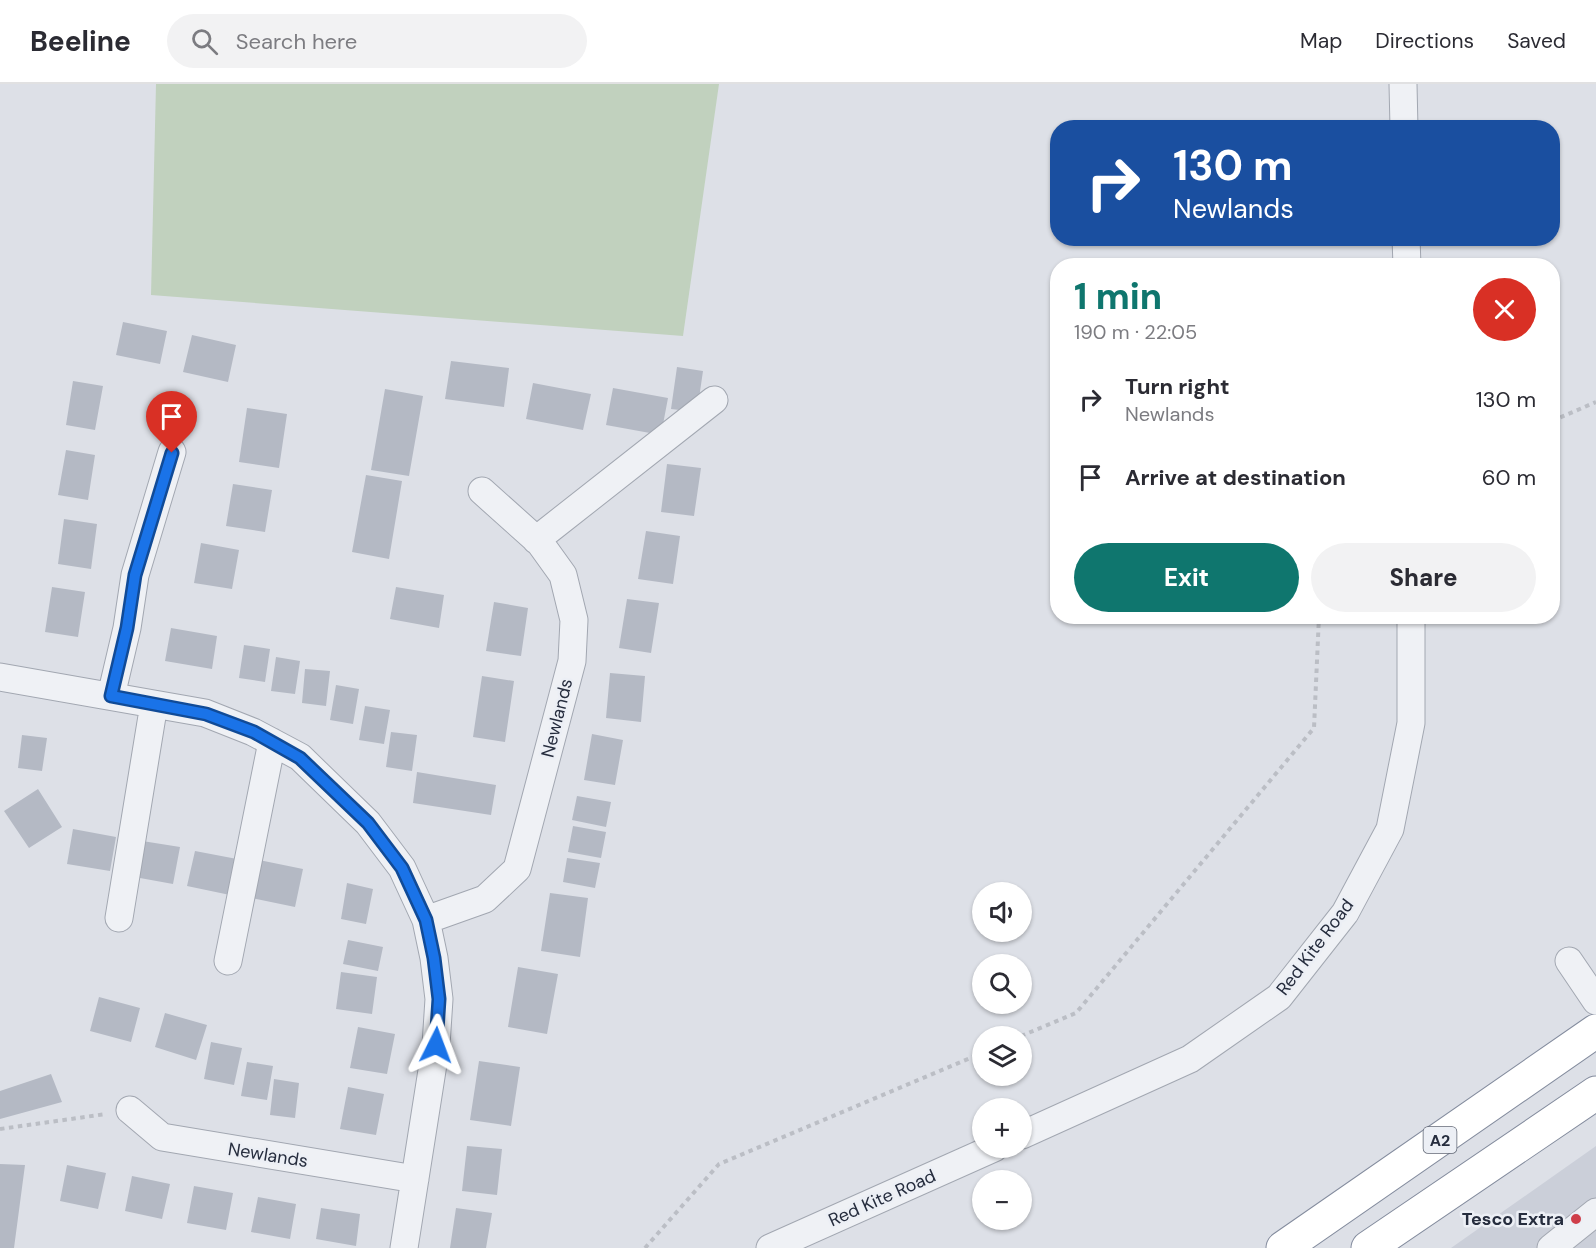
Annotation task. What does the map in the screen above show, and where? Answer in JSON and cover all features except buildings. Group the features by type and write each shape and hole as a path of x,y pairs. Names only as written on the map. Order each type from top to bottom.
{"highway":[{"name":"A2","path":"1283,1248 1596,1031"},
{"path":"1368,1248 1596,1092"}],"street":[{"path":"1403,84 1404,120"},
{"path":"536,540 714,400"},
{"path":"111,696 127,628 135,575 172,453"},
{"name":"Newlands","path":"426,920 484,899 517,868 572,661 574,620 563,575 536,540 482,491"},
{"name":"Red Kite Road","path":"1032,1130 1190,1059 1279,997 1345,913 1390,830 1411,723 1411,624"},
{"path":"0,677 206,714 254,732 300,758 368,823 402,868 426,920 439,999 436,1045 404,1248"},
{"path":"118,918 154,704"},
{"path":"228,961 272,742"},
{"path":"1569,961 1596,1001"},
{"name":"Newlands","path":"130,1110 162,1137 415,1179"},
{"name":"Red Kite Road","path":"770,1248 972,1158"},
{"path":"1551,1248 1596,1212"}],"path":[{"path":"1560,418 1596,402"},
{"path":"1032,1031 1076,1013 1314,728 1319,624"},
{"path":"645,1248 719,1164 972,1057"},
{"path":"0,1129 130,1110"}],"shaded area":[{"path":"1596,1146 1596,1248 1451,1248"}],"green space":[{"path":"156,84 719,84 683,336 151,295"}],"place":[{"name":"Tesco Extra","path":"1576,1219"}],"route":[{"path":"172,453 135,575 127,628 111,696 206,714 254,732 300,758 368,823 402,868 426,920 439,999 436,1045"}]}
